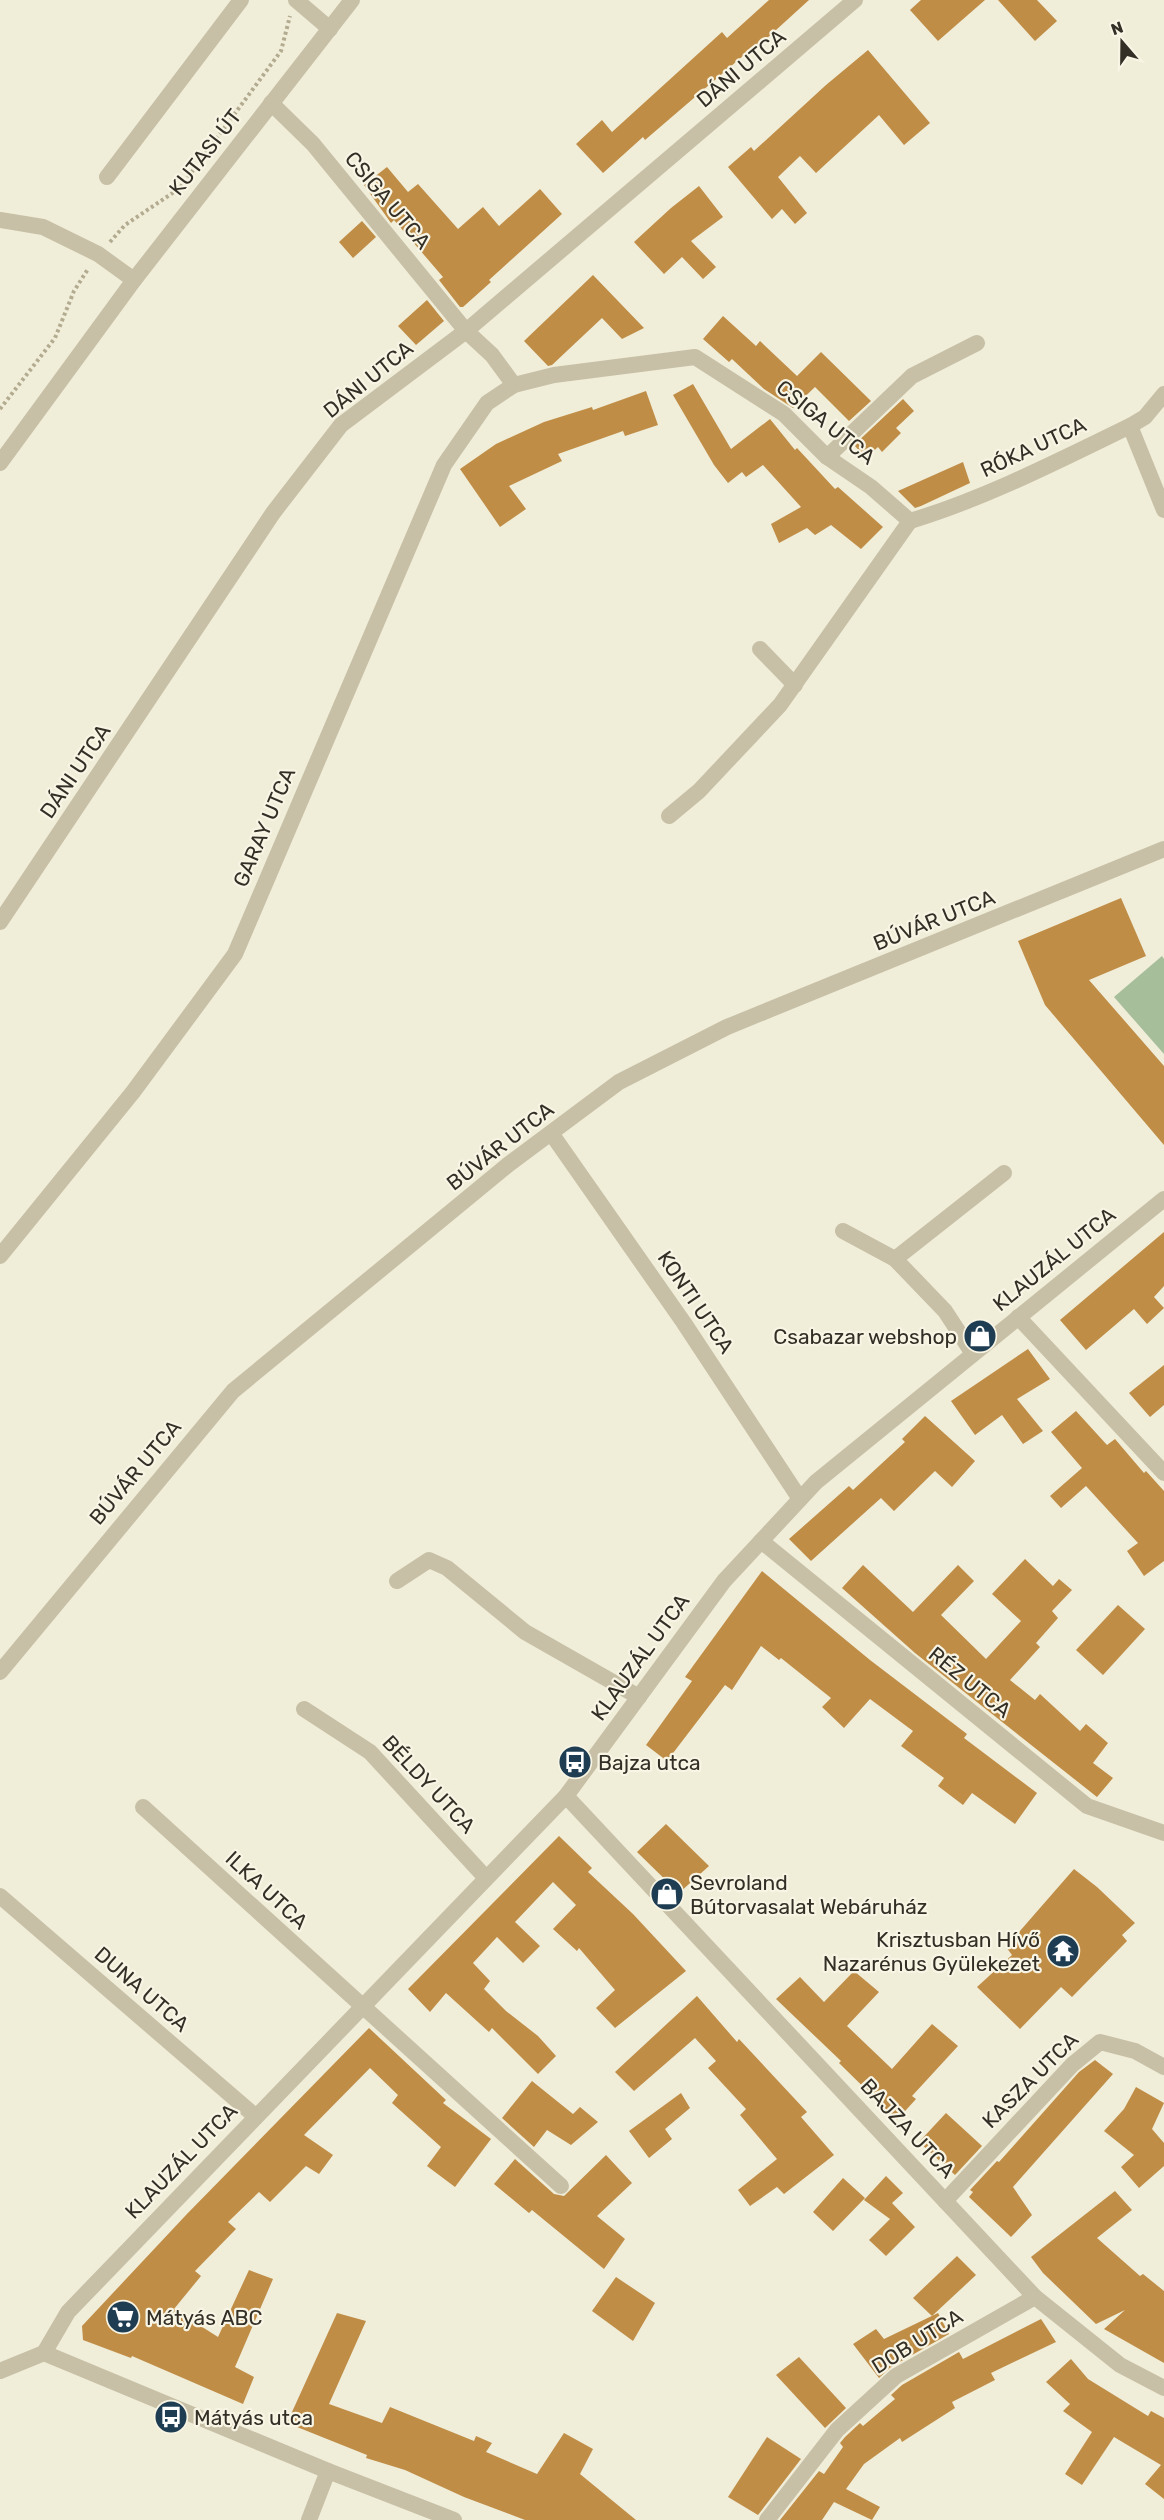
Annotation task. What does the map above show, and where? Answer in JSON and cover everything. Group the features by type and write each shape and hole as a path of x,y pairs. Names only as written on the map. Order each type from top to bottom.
{"street":[{"path":"107,177 241,0"},
{"name":"KUTASI ÚT","path":"0,462 134,280 352,0"},
{"name":"DÁNI UTCA","path":"0,922 273,513 341,425 466,331 855,0"},
{"path":"297,1 330,29"},
{"name":"CSIGA UTCA","path":"271,103 313,144 466,331 492,355 514,385 554,375 695,357 784,414 827,457 871,487 910,522"},
{"path":"0,220 43,227 99,254 134,280"},
{"path":"827,457 912,376 977,343"},
{"name":"GARAY UTCA","path":"0,1256 133,1092 235,954 444,465 487,403 514,385"},
{"name":"RÓKA UTCA","path":"910,522 1004,487 1130,426 1145,417 1164,394"},
{"path":"1130,426 1164,510"},
{"path":"669,816 699,791 780,705 910,522"},
{"path":"760,649 795,685"},
{"name":"BÚVÁR UTCA","path":"0,1672 233,1391 509,1164 619,1082 727,1027 1164,849"},
{"name":"KONTI UTCA","path":"551,1133 684,1323 800,1498"},
{"path":"895,1259 1004,1173"},
{"name":"KLAUZÁL UTCA","path":"44,2353 68,2312 566,1796 724,1581 800,1498 816,1482 1164,1198"},
{"path":"843,1231 895,1259 945,1311 973,1354"},
{"path":"1018,1317 1164,1473"},
{"name":"RÉZ UTCA","path":"761,1541 1087,1806 1164,1833"},
{"path":"397,1581 429,1560 447,1568 525,1632 639,1697"},
{"name":"BÉLDY UTCA","path":"304,1709 370,1752 486,1878"},
{"name":"BAJZA UTCA","path":"566,1796 1035,2297 1120,2365 1164,2388"},
{"name":"ILKA UTCA","path":"143,1807 361,2007"},
{"name":"DUNA UTCA","path":"0,1896 255,2116"},
{"path":"361,2007 561,2186"},
{"name":"KASZA UTCA","path":"945,2201 1072,2065 1100,2042 1136,2051 1164,2067"},
{"name":"DOB UTCA","path":"767,2520 837,2430 896,2376 1035,2297"},
{"path":"0,2371 44,2353 328,2471 454,2520"},
{"path":"309,2520 328,2471"}],"path":[{"path":"0,410 55,338 74,291 99,254 125,225 180,188 281,51 289,18 297,1"}],"green space":[{"path":"1162,956 1164,959 1164,1054 1114,997"}],"building":[{"path":"769,0 809,0 753,51 751,49 645,140 643,137 603,173 576,144 602,120 612,132 722,32 727,38"},
{"path":"921,0 985,0 938,41 910,10"},
{"path":"998,0 1037,0 1057,21 1035,41"},
{"path":"868,50 930,123 904,145 879,115 816,173 800,156 778,177 807,213 795,224 782,209 772,219 728,167 751,147 754,151"},
{"path":"387,167 408,192 418,184 458,229 483,207 499,226 540,189 562,214 489,280 491,282 463,307 460,307 439,280 443,277 394,220 391,223 364,185"},
{"path":"699,186 723,217 691,241 716,267 703,279 682,257 664,274 634,242"},
{"path":"362,221 376,237 353,258 339,242"},
{"path":"593,275 644,328 622,339 602,318 552,365 548,366 524,341"},
{"path":"427,300 444,321 416,345 398,326"},
{"path":"723,316 756,346 760,341 797,376 821,352 871,401 849,421 815,387 793,408 764,389 732,359 729,362 703,339"},
{"path":"693,384 731,449 770,419 795,450 797,448 835,489 838,487 883,527 861,549 831,525 815,535 807,528 779,543 771,524 801,507 763,465 746,477 742,472 728,483 714,465 673,395"},
{"path":"646,391 658,425 625,436 623,431 558,454 562,461 509,486 526,509 500,527 460,469 496,444 544,422 592,407 593,410"},
{"path":"903,399 914,411 896,428 901,433 882,452 878,447 866,458 854,445"},
{"path":"963,462 970,483 921,506 915,508 898,491"},
{"path":"1121,898 1146,956 1089,980 1164,1066 1164,1145 1045,1005 1018,941"},
{"path":"1164,1232 1164,1286 1154,1297 1164,1308 1147,1324 1134,1309 1086,1350 1060,1320"},
{"path":"1028,1349 1050,1379 1017,1399 1043,1431 1023,1444 1002,1415 975,1435 951,1401"},
{"path":"1164,1365 1164,1405 1150,1417 1129,1393"},
{"path":"1076,1411 1107,1445 1115,1439 1144,1473 1146,1471 1164,1491 1164,1561 1144,1576 1127,1551 1138,1543 1086,1486 1061,1508 1050,1496 1082,1468 1051,1432"},
{"path":"925,1416 975,1461 952,1487 935,1471 894,1511 881,1498 811,1561 789,1539 849,1486 853,1490 905,1442 902,1439"},
{"path":"1025,1559 1053,1586 1059,1579 1072,1590 1052,1611 1058,1618 1036,1643 1040,1647 1010,1680 1035,1700 1040,1694 1080,1731 1086,1724 1108,1743 1093,1763 1113,1778 1097,1797 915,1653 842,1588 863,1565 913,1612 958,1565 974,1581 941,1615 986,1659 1021,1621 992,1594"},
{"path":"762,1571 870,1660 967,1734 964,1738 1037,1793 1015,1824 972,1793 963,1805 938,1786 944,1778 901,1746 913,1731 870,1699 844,1728 822,1707 831,1698 781,1658 779,1660 761,1646 732,1690 725,1685 667,1761 646,1745 692,1681 685,1677"},
{"path":"1118,1605 1145,1629 1103,1675 1076,1650"},
{"path":"666,1824 709,1866 679,1893 637,1852"},
{"path":"559,1836 592,1868 588,1872 633,1914 686,1971 615,2028 596,2008 615,1990 579,1948 577,1951 553,1929 576,1905 553,1882 515,1922 540,1946 523,1963 497,1937 473,1963 490,1981 484,1989 506,2011 538,2036 556,2056 538,2074 492,2028 489,2032 446,1993 430,2012 408,1989"},
{"name":"Krisztusban Hívő Nazarénus Gyülekezet","path":"1074,1869 1135,1923 1122,1935 1127,1941 1072,1997 1061,1987 1020,2029 977,1987 1012,1955 1006,1947"},
{"path":"854,1971 879,1992 847,2026 892,2069 932,2024 958,2046 912,2096 916,2099 897,2120 839,2063 841,2061 776,1999 800,1977 824,2002"},
{"path":"697,1996 737,2042 739,2039 807,2112 801,2117 834,2155 784,2194 777,2187 750,2206 738,2190 777,2159 740,2115 746,2109 708,2068 716,2061 695,2038 634,2091 615,2072"},
{"path":"369,2028 446,2100 443,2103 491,2139 455,2187 427,2166 441,2147 392,2103 398,2095 370,2068 304,2135 333,2155 319,2174 306,2166 270,2202 259,2192 228,2222 236,2229 195,2271 201,2276 174,2309 218,2337 249,2270 273,2279 235,2367 254,2377 243,2404 132,2356 131,2358 83,2340 82,2326 186,2215"},
{"path":"1095,2060 1113,2074 1013,2187 1032,2215 1011,2237 969,2197 973,2192 970,2190 997,2161 999,2162 1079,2072"},
{"path":"532,2081 573,2114 580,2107 598,2122 571,2145 547,2130 534,2147 502,2118"},
{"path":"1136,2087 1164,2103 1152,2129 1164,2143 1164,2166 1139,2188 1121,2167 1134,2155 1104,2131 1124,2109"},
{"path":"681,2093 690,2108 665,2129 672,2139 649,2158 629,2131"},
{"path":"946,2113 982,2146 955,2175 919,2142"},
{"path":"606,2155 632,2183 597,2216 625,2239 604,2269 532,2210 529,2213 494,2184 515,2159 554,2194 564,2196"},
{"path":"886,2176 903,2193 892,2203 915,2227 886,2256 869,2240 890,2219 864,2200"},
{"path":"843,2178 865,2198 833,2231 813,2212"},
{"path":"1115,2191 1132,2210 1097,2238 1140,2276 1143,2274 1164,2291 1164,2363 1104,2329 1125,2310 1096,2324 1043,2273 1031,2257"},
{"path":"957,2256 976,2275 932,2316 913,2298"},
{"path":"616,2277 655,2303 633,2341 592,2311"},
{"path":"337,2313 366,2321 329,2404 382,2423 390,2407 474,2441 476,2436 492,2443 486,2452 537,2474 564,2433 593,2449 580,2474 636,2520 525,2520 464,2497 405,2470 366,2458 367,2455 287,2423"},
{"path":"938,2313 949,2334 891,2367 879,2378 853,2344 876,2329 884,2339"},
{"path":"1041,2319 1056,2342 991,2373 995,2380 952,2402 955,2408 902,2442 900,2438 864,2464 846,2489 880,2507 872,2520 834,2502 822,2520 780,2520 819,2471 824,2474 843,2447 840,2443 845,2437 860,2423 863,2426 895,2399 891,2395 902,2385 959,2352 963,2359"},
{"path":"799,2357 846,2408 825,2428 776,2375"},
{"path":"1071,2359 1088,2379 1148,2416 1151,2411 1164,2418 1164,2499 1145,2484 1161,2465 1114,2437 1082,2485 1065,2474 1092,2432 1063,2411 1070,2404 1046,2382"},
{"path":"767,2437 801,2459 758,2515 728,2497"}],"place":[{"name":"Csabazar webshop","path":"980,1336"},
{"name":"Bajza utca","path":"575,1762"},
{"name":"Sevroland Bútorvasalat Webáruház","path":"667,1894"},
{"name":"Krisztusban Hívő Nazarénus Gyülekezet","path":"1063,1951"},
{"name":"Mátyás ABC","path":"123,2317"},
{"name":"Mátyás utca","path":"171,2417"}]}
